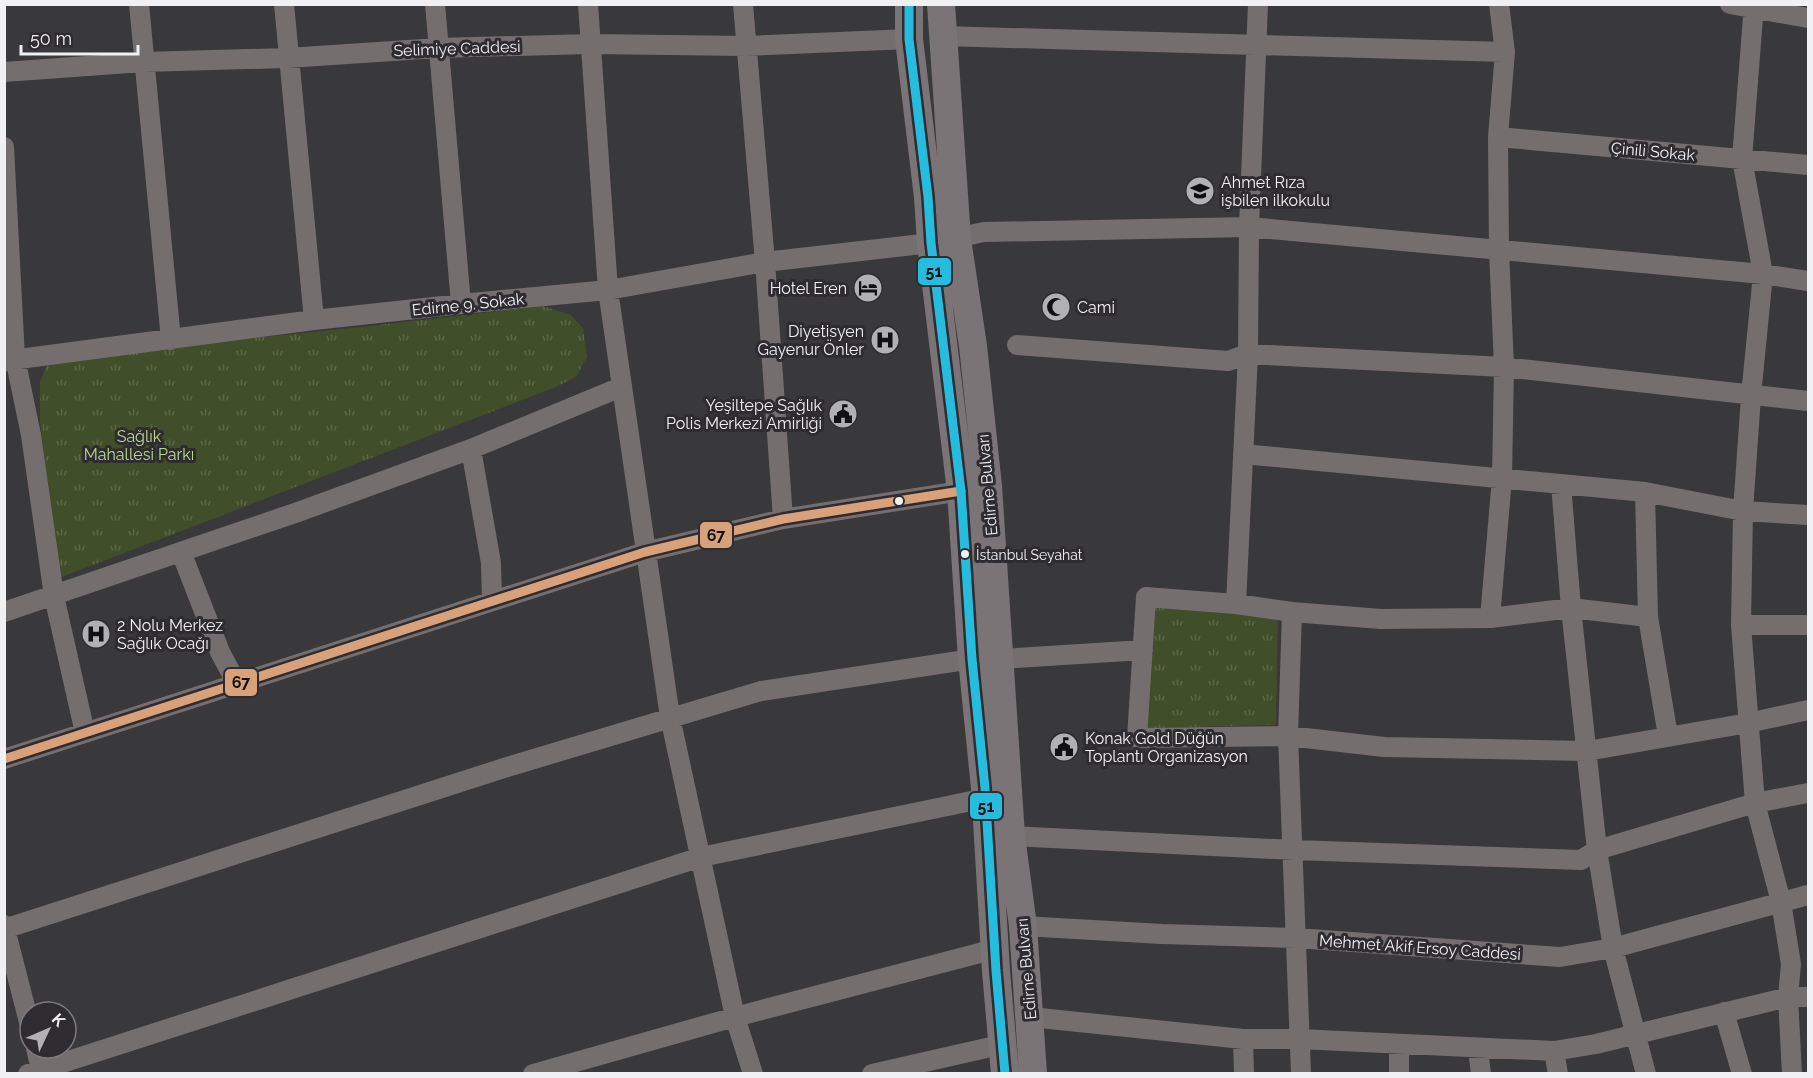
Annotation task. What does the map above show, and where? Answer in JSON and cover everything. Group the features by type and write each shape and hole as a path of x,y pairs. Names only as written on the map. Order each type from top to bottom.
{"highway":[{"name":"Edirne Bulvarı","path":"909,4 909,39 928,197 944,241 973,346 987,475 1011,836 1023,926 1033,1074"},
{"name":"Edirne Bulvarı","path":"941,4 944,241 972,658 986,798 1005,1074"}],"street":[{"path":"139,4 171,340"},
{"path":"284,4 287,58 314,320"},
{"path":"435,4 460,304"},
{"path":"588,4 608,290 670,717 735,1017 753,1074"},
{"path":"743,4 765,262 783,519"},
{"path":"1236,604 1248,354 1258,4"},
{"path":"1490,618 1502,478 1504,367 1499,250 1498,137 1505,52 1499,4"},
{"path":"1730,4 1809,18"},
{"path":"1754,7 1742,159 1763,274 1743,511 1741,625 1755,803 1781,902 1791,964 1788,997 1792,1074"},
{"path":"942,36 1505,52"},
{"name":"Selimiye Caddesi","path":"4,72 143,62 287,58 438,48 590,44 747,46 909,39"},
{"name":"Çinili Sokak","path":"1498,137 1809,165"},
{"path":"4,147 10,359 31,435 54,596 84,733"},
{"name":"Edirne 9. Sokak","path":"10,359 314,320 608,290 765,262 944,241 984,232 1250,227 1763,274 1809,281"},
{"path":"1017,345 1228,361 1248,354 1504,367 1809,401"},
{"path":"4,612 471,449 621,387"},
{"path":"471,449 491,563 492,601"},
{"path":"1243,454 1645,492 1743,511 1809,515"},
{"path":"1561,484 1571,608 1597,850 1613,948 1646,1074"},
{"path":"4,759 645,552 783,519 961,491"},
{"path":"1645,492 1648,617 1668,736"},
{"path":"181,552 220,652 237,684"},
{"path":"1648,617 1571,608 1490,618 1382,619 1146,597 1137,738 1288,736 1384,747 1587,751 1809,710"},
{"path":"1292,612 1288,736 1302,1074"},
{"path":"1741,625 1809,625"},
{"path":"1001,659 1143,650"},
{"path":"23,1000 5,928 493,771 760,691 972,658"},
{"path":"1011,836 1294,850 1581,860 1597,850 1755,803 1809,793"},
{"path":"37,1072 701,857 986,798"},
{"name":"Mehmet Akif Ersoy Caddesi","path":"1023,926 1162,934 1296,938 1560,957 1613,948 1809,895"},
{"path":"533,1074 735,1017 995,949"},
{"path":"1030,1017 1243,1039 1300,1039 1554,1051 1596,1044 1788,997 1809,997"},
{"path":"1724,1012 1742,1074"},
{"path":"1243,1039 1244,1074"},
{"path":"872,1074 1004,1044"},
{"path":"1399,1044 1399,1074"},
{"path":"1478,1049 1481,1074"},
{"path":"1554,1051 1558,1074"}],"green space":[{"name":"Sağlık Mahallesi Parkı","path":"542,306 571,315 583,328 587,357 576,377 556,387 59,578 40,421 40,382 49,359"},
{"path":"1146,601 1278,612 1276,725 1147,728"}],"transit line":[{"name":"51","path":"909,4 909,39 961,491 1005,1074"},
{"name":"67","path":"4,759 645,552 783,519 961,491"}],"place":[{"name":"Ahmet Rıza işbilen ilkokulu","path":"1200,191"},
{"name":"Hotel Eren","path":"868,288"},
{"name":"Cami","path":"1056,307"},
{"name":"Diyetisyen Gayenur Önler","path":"885,340"},
{"name":"Yeşiltepe Sağlık Polis Merkezi Amirliği","path":"843,414"},
{"name":"İstanbul Seyahat","path":"965,554"},
{"name":"2 Nolu Merkez Sağlık Ocağı","path":"96,634"},
{"name":"Konak Gold Düğün Toplantı Organizasyon","path":"1064,747"}]}
